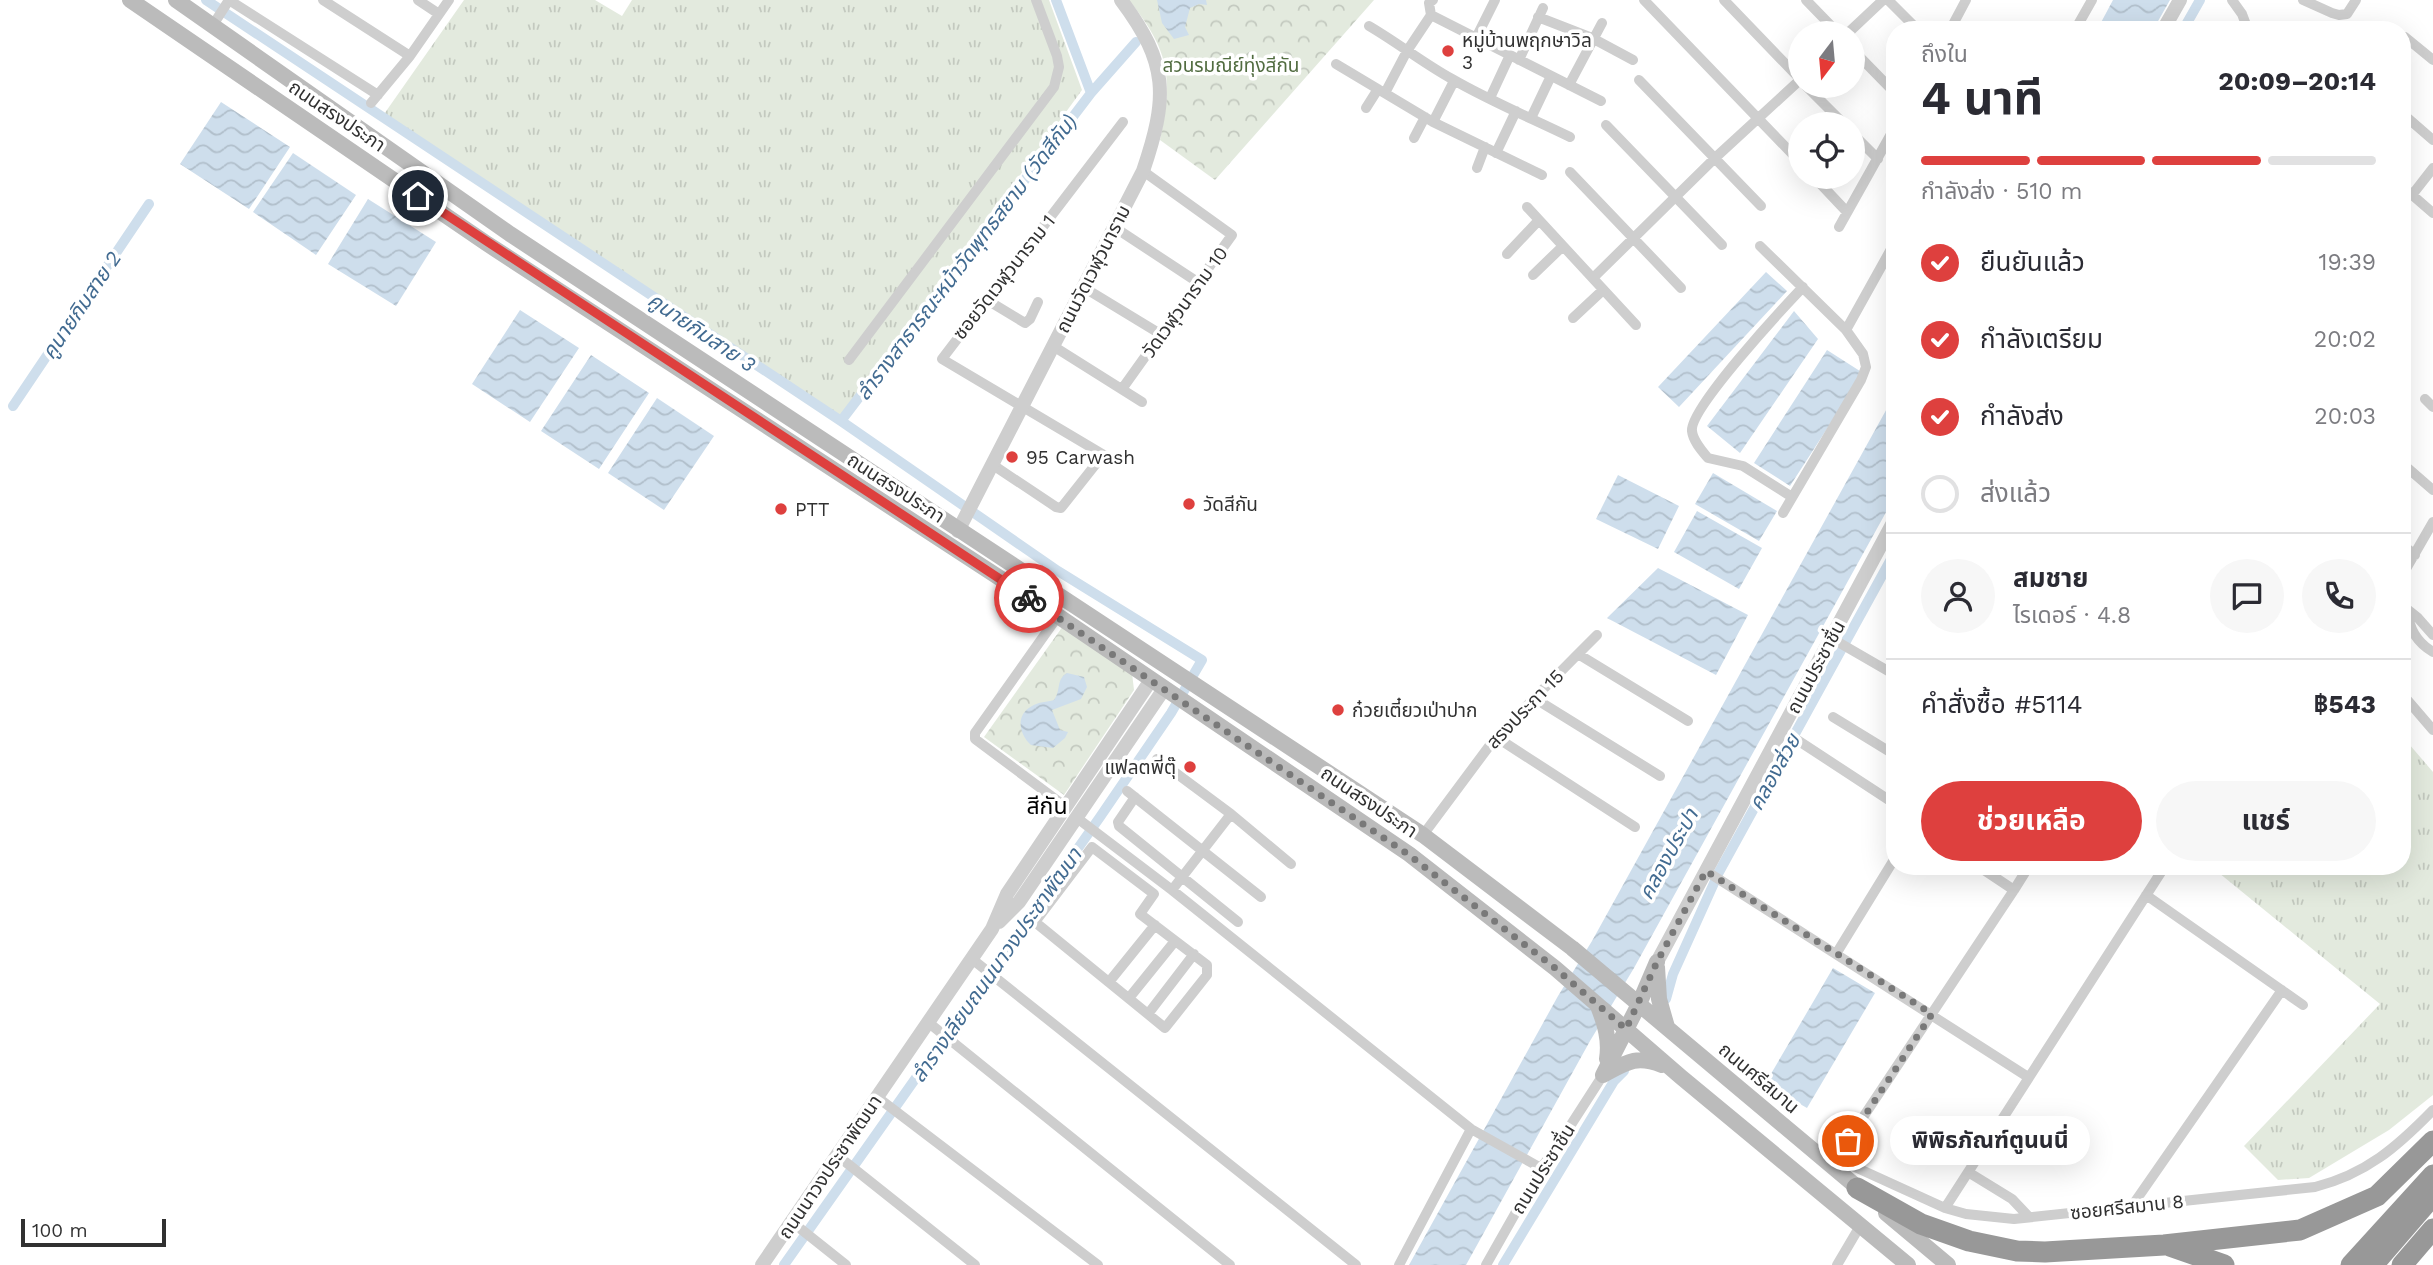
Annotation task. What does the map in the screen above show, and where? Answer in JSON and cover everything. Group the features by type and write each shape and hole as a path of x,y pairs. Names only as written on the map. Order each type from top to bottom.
{"highway":[{"path":"1857,1188 1921,1224 1969,1241 2017,1251 2045,1252 2164,1245 2300,1230 2377,1196 2433,1142"},
{"path":"2351,1265 2433,1175"},
{"path":"2374,1265 2433,1195"},
{"path":"2402,1265 2433,1228"},
{"path":"2164,1245 2224,1265"}],"main road":[{"name":"ถนนสรงประภา","path":"130,0 498,251 1058,616 1409,855 1560,973 1603,1013 1626,1029"},
{"name":"ถนนสรงประภา","path":"176,0 216,21 510,234 964,519 1173,672 1423,835 1607,976 1626,986"},
{"path":"498,251 510,234"},
{"path":"1169,692 1173,672"},
{"path":"1294,777 1306,758"},
{"path":"1560,973 1576,951"},
{"path":"1639,1004 1626,986 1644,978 1657,962"},
{"path":"1603,1075 1657,962"},
{"path":"1657,962 1659,999 1667,1027"},
{"name":"ถนนศรีสมาน","path":"1639,1004 1948,1265"},
{"path":"1603,1013 1608,1056 1603,1075"},
{"path":"1626,1029 1908,1265"},
{"path":"1672,1069 1682,1063 1690,1046"},
{"path":"1603,1075 1632,1060 1647,1059 1672,1069"}],"street":[{"path":"323,0 410,56"},
{"path":"418,0 439,14"},
{"path":"216,21 228,1 374,99 410,56 449,0"},
{"path":"849,360 1054,86 1059,67 1057,56 1036,0"},
{"name":"ถนนวัดเวฬุวนาราม","path":"964,519 1143,171 1157,130 1160,100 1158,67 1149,41 1121,0"},
{"path":"1476,38 1495,0"},
{"path":"1724,0 1788,66"},
{"path":"1806,0 1826,21"},
{"path":"1860,21 1882,0"},
{"path":"1888,0 1909,21"},
{"path":"1954,21 1965,0"},
{"path":"2080,21 2092,0"},
{"path":"2168,21 2180,0"},
{"path":"2232,0 2245,21"},
{"path":"2304,0 2339,15 2347,14 2356,0"},
{"path":"1651,2 1788,149"},
{"path":"1366,108 1381,91 1407,51 1428,4 1476,38 1601,101"},
{"path":"1490,98 1541,13 1633,60"},
{"path":"1569,85 1602,23"},
{"path":"1369,26 1454,80 1570,137"},
{"path":"2411,42 2433,60"},
{"path":"1866,63 1886,84"},
{"path":"1336,64 1429,120 1542,175"},
{"path":"1531,118 1551,76"},
{"path":"1415,138 1454,80"},
{"path":"1639,80 1761,206"},
{"path":"1593,278 1715,158 1788,91"},
{"path":"1818,98 1832,112"},
{"path":"1496,153 1516,111"},
{"path":"2411,121 2433,140"},
{"name":"ซอยวัดเวฬุวนาราม 1","path":"1021,407 942,359 1123,122"},
{"path":"1606,125 1722,245"},
{"path":"1839,227 1886,144"},
{"path":"1865,146 1878,159"},
{"path":"1477,168 1485,147"},
{"path":"2433,168 2412,195 2433,213"},
{"name":"วัดเวฬุวนาราม 10","path":"1122,389 1232,235 1143,171"},
{"path":"1570,172 1681,288"},
{"path":"1825,189 1847,212"},
{"path":"1527,207 1636,325"},
{"path":"1507,254 1539,220"},
{"path":"1114,227 1199,282"},
{"path":"1533,275 1563,246"},
{"path":"1760,246 1846,330 1863,354 1866,367 1783,513"},
{"path":"1846,330 1886,258"},
{"path":"1083,287 1162,335"},
{"path":"1792,497 1743,466 1708,458 1695,440 1691,429 1695,417 1714,391 1803,288"},
{"path":"1573,318 1603,290"},
{"path":"987,300 1025,323 1030,319 1038,302"},
{"path":"1053,346 1142,402"},
{"path":"1021,407 1114,461"},
{"path":"993,465 1061,508 1103,455"},
{"path":"2411,471 2433,490"},
{"path":"2411,560 2433,522"},
{"name":"ถนนประชาชื่น","path":"1657,962 1713,875 1790,735 1833,639 1886,536"},
{"path":"2411,552 2414,555"},
{"path":"2411,613 2433,635"},
{"path":"1058,616 975,733 975,738 1066,807"},
{"path":"2411,628 2416,637 2433,652"},
{"path":"1578,654 1597,635"},
{"path":"1833,639 1886,670"},
{"name":"สรงประภา 15","path":"1423,835 1496,737 1578,654 1688,721"},
{"name":"ถนนนาวงประชาพัฒนา","path":"762,1265 796,1226 934,1027 992,929 1007,894 1066,807 1169,692"},
{"name":"ถนนนาวงประชาพัฒนา","path":"992,929 1019,902 1169,692"},
{"path":"1534,698 1660,776"},
{"path":"2411,704 2433,730"},
{"path":"1833,718 1886,750"},
{"path":"1790,735 1886,798"},
{"path":"1496,737 1635,827"},
{"path":"1157,760 1291,864"},
{"path":"1238,922 1119,826 1118,822 1131,794 1261,897"},
{"path":"1172,890 1230,814"},
{"path":"1078,819 1172,890 1475,1132 1541,1168"},
{"path":"1092,847 1154,894 1140,914 1175,941 1205,963 1208,970 1165,1028 1035,922 1092,847"},
{"path":"1836,954 1886,873"},
{"path":"1713,875 2028,1077"},
{"path":"1992,875 2014,890"},
{"path":"1836,1158 2023,875"},
{"path":"1945,1208 2159,875"},
{"path":"2146,895 2303,1005"},
{"path":"1109,982 1155,925"},
{"path":"1129,999 1175,941"},
{"path":"1148,1014 1194,954"},
{"path":"972,959 1356,1265"},
{"path":"2132,1206 2282,990"},
{"path":"934,1027 1230,1265"},
{"name":"ถนนประชาชื่น","path":"1486,1265 1541,1168 1603,1075"},
{"path":"883,1102 1098,1265"},
{"name":"ซอยศรีสมาน 8","path":"1809,1147 1945,1208 1990,1217 2029,1217 2315,1187 2369,1167 2413,1131 2433,1110"},
{"path":"1399,1265 1475,1132"},
{"path":"841,1158 975,1265"},
{"path":"1968,1172 2012,1199 2029,1217"},
{"path":"796,1226 846,1265"},
{"path":"1837,1265 1860,1226"}],"green space":[{"path":"464,0 595,0 622,16 632,0 1049,0 1082,90 841,421 382,117"},
{"name":"สวนรมณีย์ทุ่งสีกัน","path":"1129,0 1374,0 1215,180 1160,140 1166,98 1165,66 1153,35"},
{"path":"1063,626 1132,673 1134,690 1064,795 984,737"},
{"path":"2411,746 2433,772 2433,1095 2389,1130 2309,1178 2278,1180 2244,1146 2380,1004 2221,875 2411,875"}],"water":[{"path":"1157,0 1206,0 1207,5 1199,4 1190,8 1185,27 1189,35 1174,39 1162,23"},
{"path":"2113,0 2170,0 2158,21 2102,21"},
{"path":"221,102 290,147 249,209 180,164"},
{"path":"293,153 356,195 316,255 253,212"},
{"path":"368,199 436,242 396,306 328,264"},
{"path":"1766,272 1787,291 1679,407 1658,387"},
{"path":"520,310 579,348 530,422 472,384"},
{"path":"1794,311 1818,339 1740,453 1707,426"},
{"path":"1827,350 1863,373 1790,486 1754,463"},
{"path":"591,355 649,393 599,469 541,431"},
{"path":"657,398 714,436 664,510 608,473"},
{"name":"คลองประปา","path":"1886,410 1886,512 1634,968 1590,1041 1466,1265 1409,1265 1558,996 1592,941"},
{"path":"1713,473 1777,511 1759,541 1695,504"},
{"path":"1618,475 1679,506 1658,549 1596,519"},
{"path":"1697,511 1762,548 1739,589 1674,552"},
{"path":"1658,568 1748,615 1716,675 1607,618"},
{"path":"1067,673 1084,677 1087,687 1081,699 1052,710 1060,730 1068,732 1065,738 1053,748 1031,745 1022,730 1023,714 1034,705 1054,700 1061,678"},
{"path":"1833,968 1875,993 1807,1108 1765,1084"}],"waterway":[{"name":"คูนายกิมสาย 3","path":"206,0 841,421 1058,571 1202,660 1171,713 1100,817 784,1265"},
{"name":"ลำรางสาธารณะหน้าวัดพุทธสยาม (วัดสีกัน)","path":"841,421 1091,93 1056,0"},
{"name":"คลองส่วย","path":"2188,21 2200,0"},
{"name":"ลำรางสาธารณะหน้าวัดพุทธสยาม (วัดสีกัน)","path":"1091,93 1136,42"},
{"name":"คูนายกิมสาย 2","path":"13,406 149,204"},
{"name":"คลองส่วย","path":"1666,999 1673,974 1719,872 1886,568"},
{"name":"คลองส่วย","path":"1503,1265 1614,1081 1624,1071"}],"way so far":[{"path":"1029,598 1409,855 1555,968 1626,1029 1657,962 1706,871 1932,1014 1848,1141"}],"place":[{"name":"หมู่บ้านพฤกษาวิล 3","path":"1448,51"},
{"name":"95 Carwash","path":"1012,457"},
{"name":"วัดสีกัน","path":"1189,504"},
{"name":"PTT","path":"781,509"},
{"name":"ก๋วยเตี๋ยวเป่าปาก","path":"1338,710"},
{"name":"แฟลตพี่ตุ๊","path":"1190,767"},
{"name":"พิพิธภัณฑ์ตูนนนี่","path":"1848,1141"}],"district":[{"name":"สีกัน","path":"1047,806"}],"route":[{"path":"418,196 1029,598"}],"water label":[{"name":"ลำรางเลียบถนนนาวงประชาพัฒนา","path":"996,965"}]}
